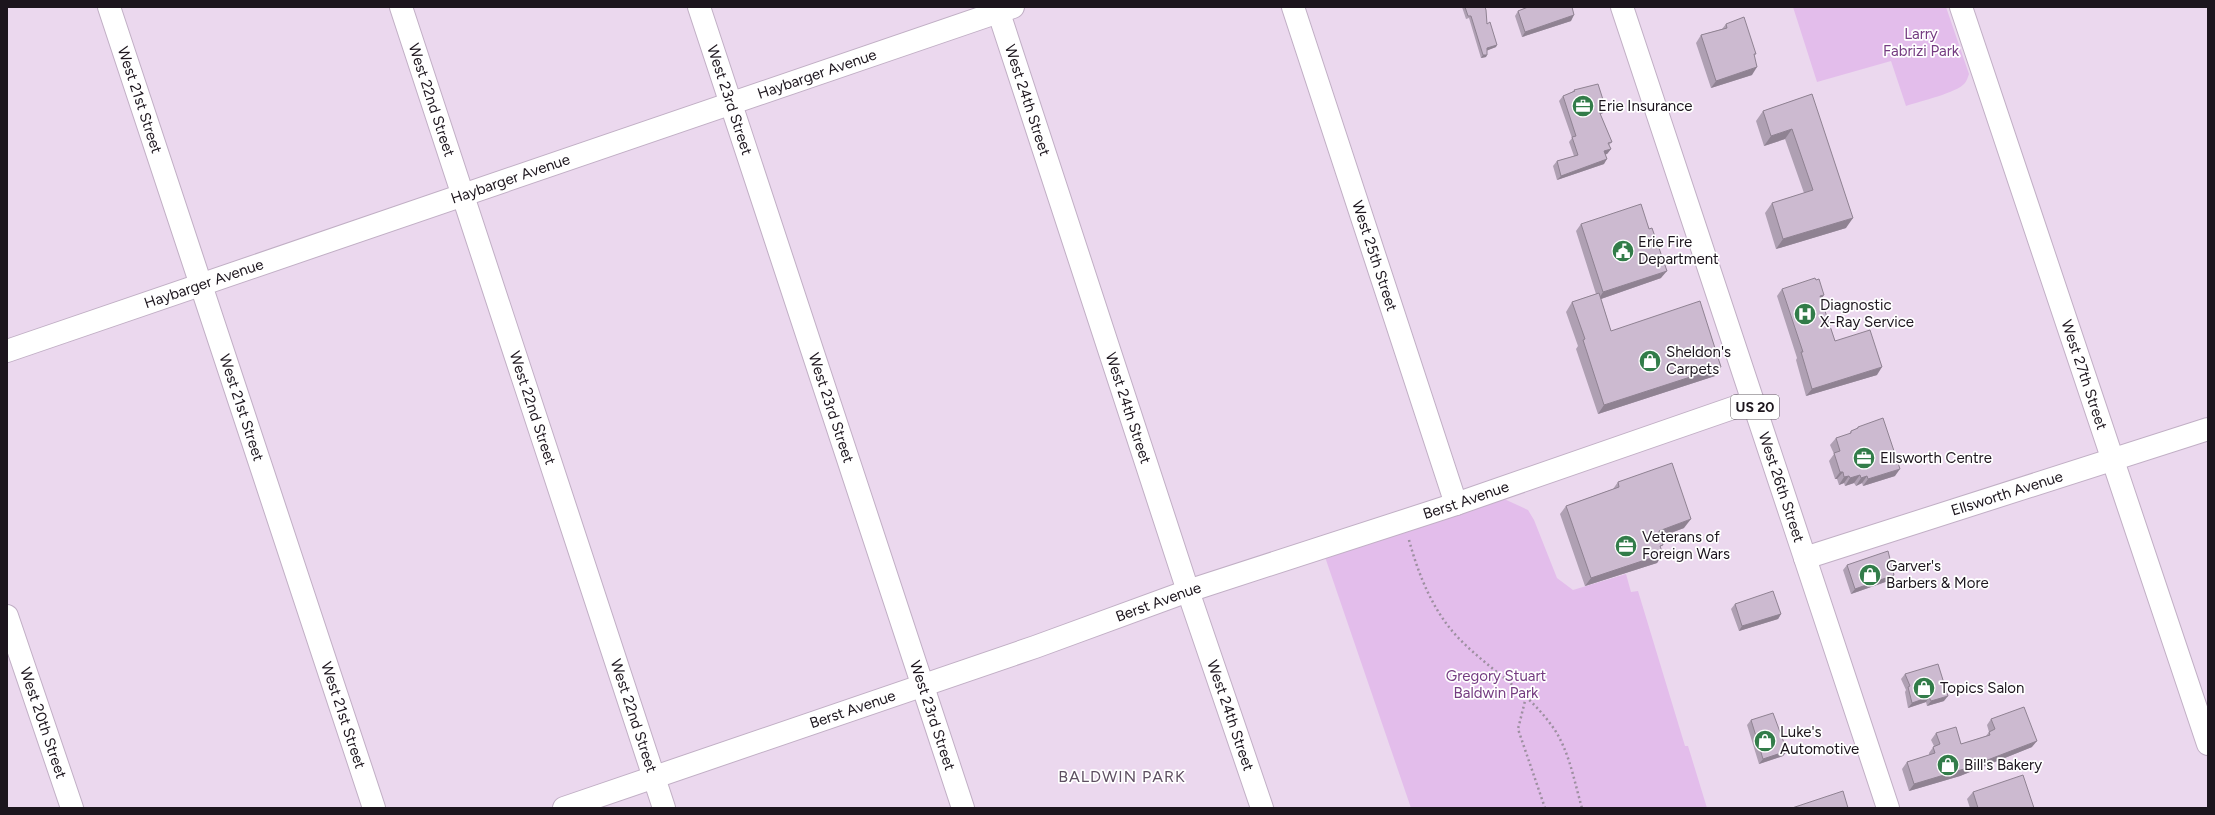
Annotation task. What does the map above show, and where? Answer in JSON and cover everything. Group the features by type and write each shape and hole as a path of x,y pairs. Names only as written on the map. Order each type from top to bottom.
{"street":[{"name":"West 21st Street","path":"109,7 374,808"},
{"name":"West 22nd Street","path":"401,7 664,808"},
{"name":"West 23rd Street","path":"699,7 963,808"},
{"name":"West 25th Street","path":"1293,7 1456,504"},
{"name":"West 26th Street","path":"1622,7 1888,808"},
{"name":"West 27th Street","path":"1961,7 2208,744"},
{"name":"Haybarger Avenue","path":"7,351 1003,9"},
{"name":"West 24th Street","path":"1003,9 1188,591 1262,808"},
{"name":"Berst Avenue","path":"564,808 923,685 1188,591 1456,504 1753,401"},
{"name":"Ellsworth Avenue","path":"1806,558 2208,429"},
{"name":"West 20th Street","path":"7,616 72,808"}],"path":[{"path":"1403,521 1419,574 1430,599 1454,632 1541,711 1562,741 1582,808"},
{"path":"1526,697 1518,729 1545,808"}],"green space":[{"name":"Larry Fabrizi Park","path":"1793,7 1946,7 1969,74 1965,83 1961,87 1906,106 1891,61 1817,82"},
{"name":"Gregory Stuart Baldwin Park","path":"1502,498 1528,510 1534,520 1557,578 1573,590 1626,574 1631,592 1638,591 1685,746 1688,746 1707,808 1411,808 1325,557"}],"building":[{"path":"1465,7 1485,7 1487,24 1490,22 1497,45 1487,48 1487,55 1483,55 1471,16 1468,16"},
{"path":"1528,7 1572,7 1574,15 1525,32 1518,11"},
{"path":"1744,17 1756,54 1754,54 1757,67 1716,81 1701,35 1727,28 1726,24"},
{"path":"1598,84 1606,109 1599,111 1612,142 1608,143 1611,149 1604,151 1607,159 1561,176 1557,161 1578,155 1572,137 1576,136 1563,96 1575,91 1574,90"},
{"path":"1812,94 1853,218 1783,239 1772,203 1813,190 1792,129 1771,136 1763,111"},
{"path":"1641,204 1649,229 1652,228 1667,271 1603,292 1581,224"},
{"path":"1815,278 1816,280 1819,279 1824,295 1820,296 1835,341 1870,330 1882,367 1812,389 1801,352 1803,352 1782,289"},
{"path":"1599,293 1611,331 1700,301 1721,367 1604,405 1583,340 1585,339 1572,302"},
{"path":"1883,418 1900,469 1868,479 1867,476 1861,478 1860,475 1850,478 1849,476 1844,477 1843,472 1840,472 1834,453 1840,451 1836,438 1851,433 1851,431 1858,427"},
{"path":"1672,463 1691,519 1659,531 1663,545 1660,546 1663,554 1591,578 1566,506 1619,487 1618,482"},
{"path":"1888,551 1894,575 1855,589 1847,565"},
{"path":"1773,591 1781,614 1742,626 1735,604"},
{"path":"1938,664 1948,696 1931,701 1929,697 1912,703 1908,687 1910,686 1905,674"},
{"path":"2024,707 2037,741 1964,769 1914,784 1907,762 1935,753 1933,747 1940,744 1936,733 1956,727 1961,744 1990,735 1989,732 1995,729 1991,719"},
{"path":"1773,713 1787,751 1763,759 1751,720"},
{"path":"2023,775 2034,808 1978,808 1973,792"},
{"path":"1843,791 1848,808 1792,808"}],"place":[{"name":"Erie Insurance","path":"1583,106"},
{"name":"Erie Fire Department","path":"1623,251"},
{"name":"Diagnostic X-Ray Service","path":"1805,314"},
{"name":"Sheldon's Carpets","path":"1650,361"},
{"name":"Ellsworth Centre","path":"1864,458"},
{"name":"Veterans of Foreign Wars","path":"1626,546"},
{"name":"Garver's Barbers & More","path":"1870,575"},
{"name":"Topics Salon","path":"1924,688"},
{"name":"Luke's Automotive","path":"1765,741"},
{"name":"Bill's Bakery","path":"1948,765"}],"district":[{"name":"BALDWIN PARK","path":"1122,776"}]}
